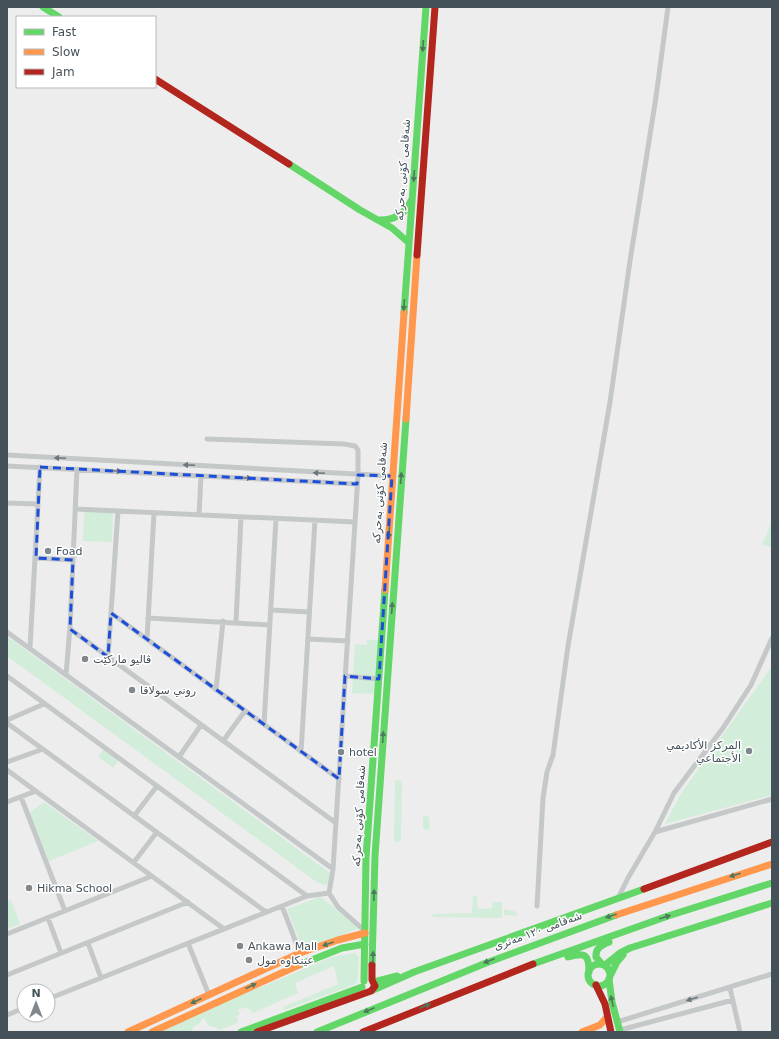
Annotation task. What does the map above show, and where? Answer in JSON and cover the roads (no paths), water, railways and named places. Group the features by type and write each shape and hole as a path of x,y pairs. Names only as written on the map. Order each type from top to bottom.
{"main road":[{"path":"43,7 57,16"},
{"name":"شەقامی کۆنی بەحرکە","path":"369,985 365,944 366,858 426,7"},
{"name":"شەقامی کۆنی بەحرکە","path":"369,985 375,856 435,7"},
{"path":"156,79 360,210 392,228 409,243"},
{"path":"378,220 389,220 400,216 408,208 412,198"},
{"path":"241,1032 369,985 414,972 772,842"},
{"name":"شەقامی ١٢٠ مەتری","path":"317,1032 448,977 542,941 656,901 772,864"},
{"path":"363,1032 447,997 534,964 633,928 772,883"},
{"path":"589,972 596,964 603,965 625,950 772,903"},
{"path":"620,1031 612,1002 609,970 596,957 598,948 603,944 617,939 633,928"},
{"path":"128,1032 300,953 365,932"},
{"path":"346,938 348,947"},
{"path":"596,985 602,985 610,978 617,962 625,954 650,942"},
{"path":"152,1032 305,962 348,947 365,944"},
{"path":"534,964 556,961 576,954 586,956 589,960 589,978 596,985 603,999 610,1032 601,1030 594,1032"},
{"path":"257,1032 369,985"},
{"path":"582,1032 600,1025 608,1017"}],"street":[{"path":"538,906 543,798 547,772 553,755 569,638 610,402 668,7"},
{"path":"207,439 351,445 355,446 358,450 358,484 339,780 333,869 329,893 338,907 365,932"},
{"path":"7,455 392,476"},
{"path":"7,466 358,484"},
{"path":"30,648 40,467"},
{"path":"66,675 70,629 77,469"},
{"path":"199,515 201,476"},
{"path":"7,503 38,504"},
{"path":"76,509 355,522"},
{"path":"108,657 118,511"},
{"path":"147,639 154,513"},
{"path":"236,622 241,517"},
{"path":"264,724 276,519"},
{"path":"301,752 314,520"},
{"path":"36,558 73,560"},
{"path":"271,610 309,612"},
{"path":"111,613 339,780"},
{"path":"148,618 223,621 270,625"},
{"path":"216,690 223,621"},
{"path":"70,629 336,823"},
{"path":"7,632 333,869"},
{"path":"618,898 655,832 674,794 723,728 751,686 772,638"},
{"path":"308,639 348,641"},
{"path":"7,676 307,896"},
{"path":"345,676 379,679"},
{"path":"7,720 44,704"},
{"path":"223,741 245,711"},
{"path":"7,724 266,912"},
{"path":"178,757 201,725"},
{"path":"7,762 43,749"},
{"path":"7,770 224,929"},
{"path":"134,816 156,786"},
{"path":"7,802 36,791"},
{"path":"21,797 66,911"},
{"path":"655,832 772,799"},
{"path":"134,862 156,832"},
{"path":"7,934 152,876"},
{"path":"56,996 307,896 329,893"},
{"path":"7,975 188,902"},
{"path":"282,906 300,953"},
{"path":"48,918 61,953"},
{"path":"88,943 101,978"},
{"path":"188,943 209,995"},
{"path":"618,1022 772,974"},
{"path":"730,988 740,1032"},
{"path":"620,1031 732,1000"}],"place":[{"name":"Foad","path":"48,551"},
{"name":"ڤالیو مارکێت","path":"85,659"},
{"name":"روني سولاقا","path":"132,690"},
{"name":"المركز الأكاديمي الأجتماعي","path":"749,751"},
{"name":"hotel","path":"341,752"},
{"name":"Hikma School","path":"29,888"},
{"name":"Ankawa Mall","path":"240,946"},
{"name":"عينكاوه مول","path":"249,960"}]}
